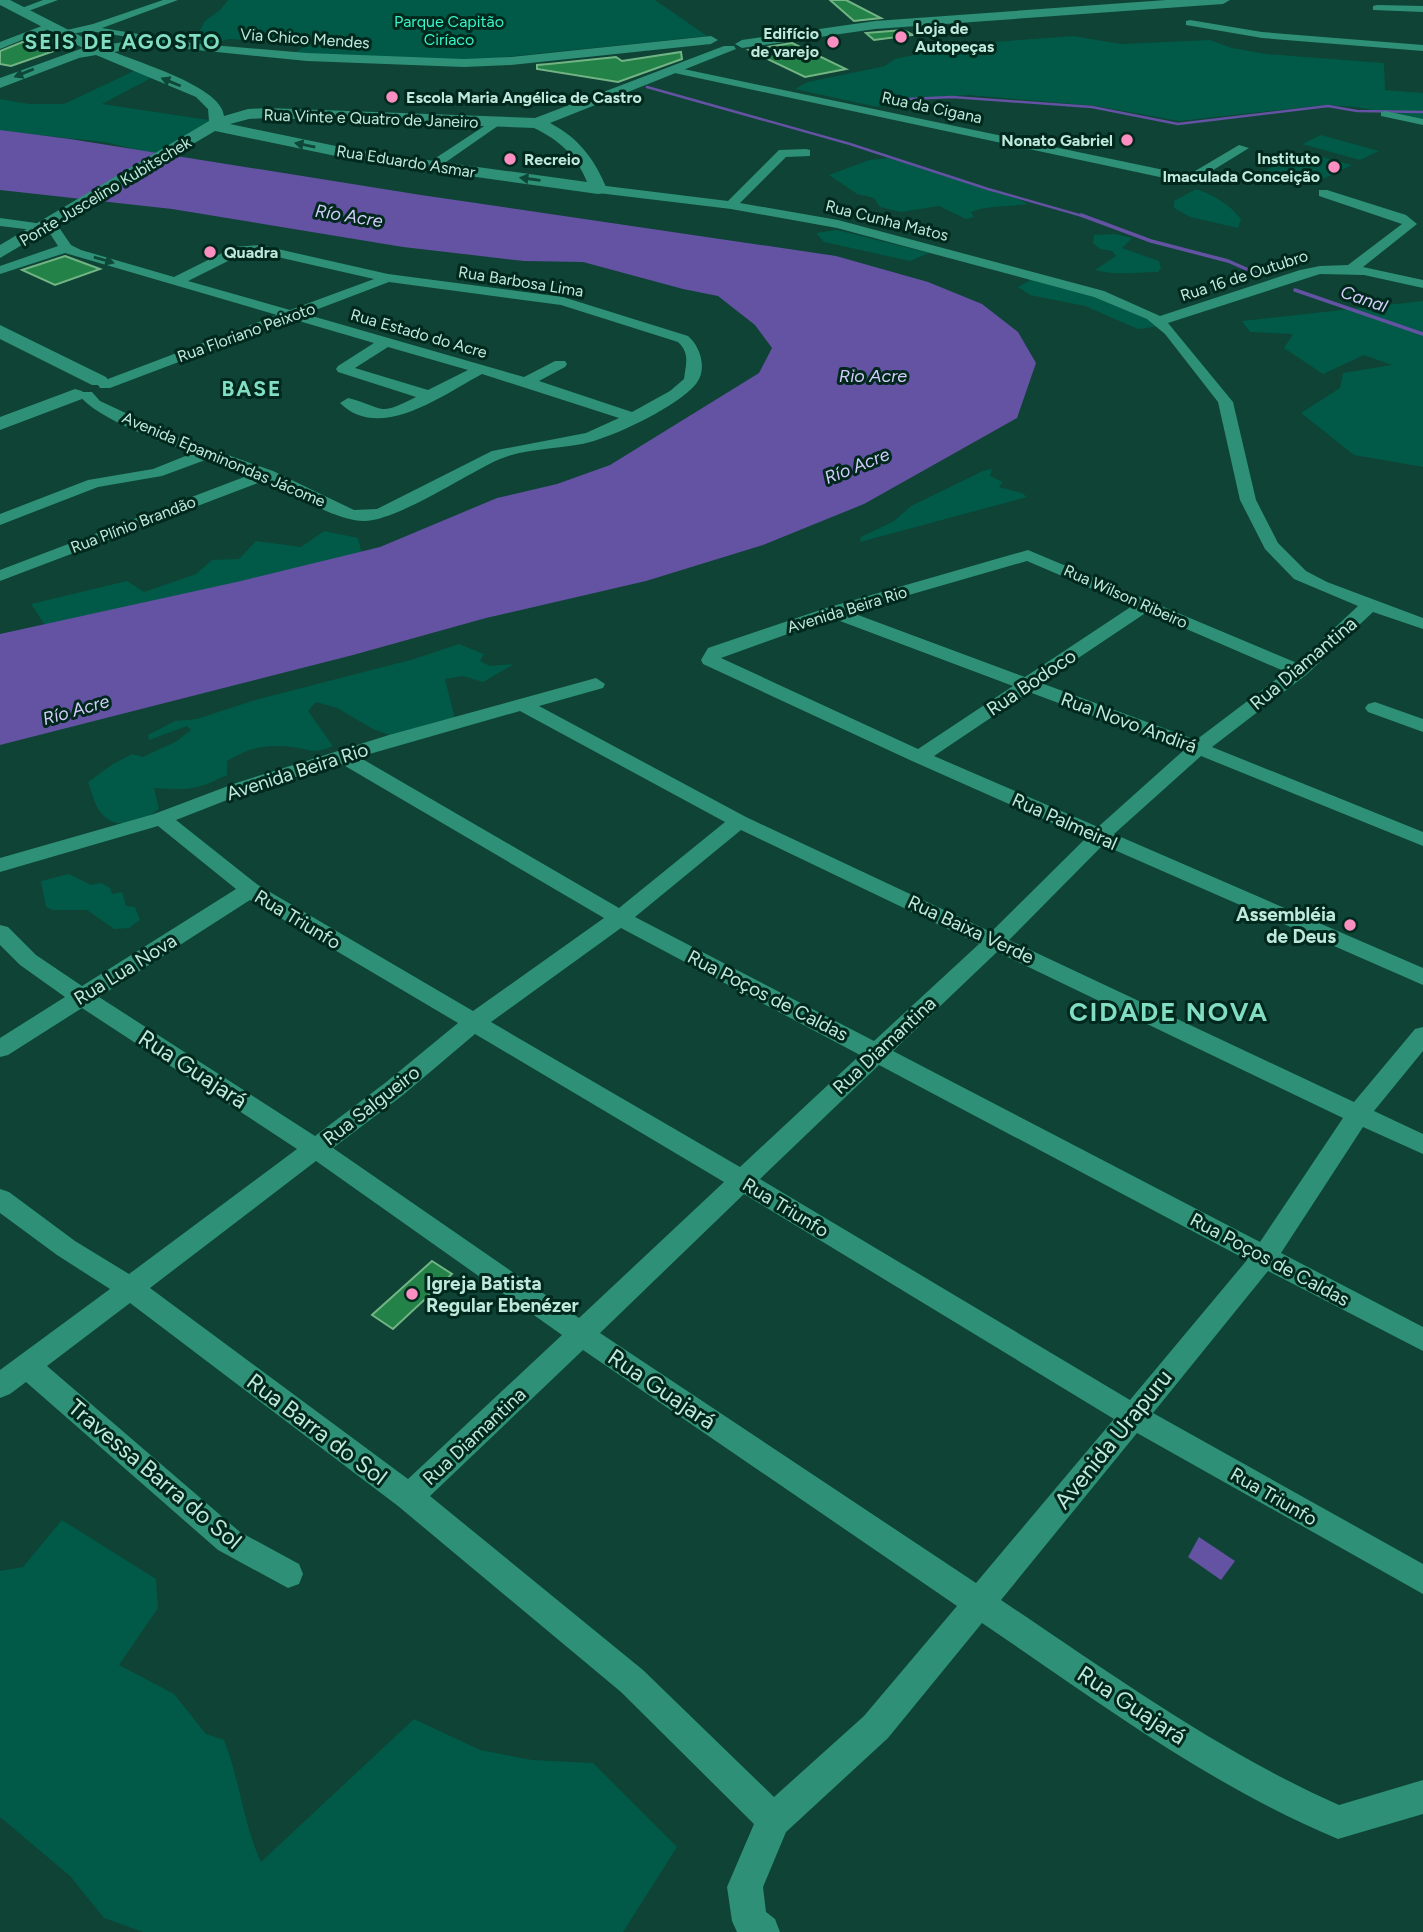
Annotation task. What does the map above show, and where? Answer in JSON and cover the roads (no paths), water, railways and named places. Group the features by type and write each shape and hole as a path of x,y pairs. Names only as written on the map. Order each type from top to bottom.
{"main road":[{"path":"0,0 94,49 201,94 216,108 214,126"},
{"name":"Via Chico Mendes","path":"717,43 790,28 1158,0"},
{"name":"Via Chico Mendes","path":"0,83 53,61 94,49 141,43 307,57 464,63 511,61 680,41 717,43 875,25 1223,0"},
{"path":"537,123 695,62 717,43 790,28"},
{"path":"695,62 717,43"},
{"name":"Rua Vinte e Quatro de Janeiro","path":"214,126 262,113 537,123"},
{"path":"503,123 564,136"},
{"path":"537,123 564,136 586,163 598,189"},
{"name":"Rua Eduardo Asmar","path":"214,126 355,155 598,189"},
{"name":"Ponte Juscelino Kubitschek","path":"1,258 214,126"},
{"name":"Avenida Epaminondas Jácome","path":"0,331 89,388"},
{"name":"Avenida Epaminondas Jácome","path":"0,341 89,388"},
{"name":"Rua Floriano Peixoto","path":"0,424 89,388"}],"street":[{"path":"19,11 53,0"},
{"path":"86,30 173,0"},
{"path":"1377,8 1423,9"},
{"path":"1189,23 1262,35 1423,48"},
{"path":"0,46 57,29 86,30 187,45"},
{"name":"Rua da Cigana","path":"674,69 1183,178 1193,177 1243,149"},
{"path":"1385,114 1423,122"},
{"path":"432,166 503,123"},
{"path":"984,152 1004,138"},
{"path":"731,205 783,153 806,153"},
{"name":"Rua Cunha Matos","path":"598,189 731,205 838,224 1099,294 1139,309 1159,321"},
{"path":"1323,193 1410,223 1405,231 1351,270"},
{"name":"Rua Estado do Acre","path":"0,222 53,229 65,248 526,382 633,418"},
{"path":"1,258 65,248"},
{"name":"Rua Barbosa Lima","path":"177,281 244,248 260,248 388,278 563,301 683,339 691,346 694,356 691,380 675,394 633,418 590,437 498,454 382,513 365,516"},
{"name":"Rua 16 de Outubro","path":"1159,321 1313,271 1351,270 1423,284"},
{"name":"Rua Floriano Peixoto","path":"89,388 388,278"},
{"path":"1159,321 1202,369 1225,402 1248,500 1271,545 1300,575 1321,586 1423,624"},
{"path":"386,342 343,367 345,370 430,396"},
{"path":"526,382 560,364"},
{"path":"348,403 374,414 384,415 406,410 481,369"},
{"name":"Avenida Epaminondas Jácome","path":"89,388 95,404 171,440 267,474 350,514 365,516"},
{"path":"0,520 94,483 150,475 208,453"},
{"name":"Rua Plínio Brandão","path":"0,576 267,474"},
{"name":"Rua Wilson Ribeiro","path":"949,577 1028,555 1038,557 1144,607 1299,671"},
{"name":"Avenida Beira Rio","path":"710,660 715,652 832,612 949,577"},
{"name":"Rua Diamantina","path":"409,1497 996,940 1100,836 1198,748 1299,671 1370,606"},
{"name":"Rua Bodoco","path":"919,757 1144,607"},
{"name":"Rua Novo Andirá","path":"832,612 1198,748 1423,840"},
{"name":"Rua Palmeiral","path":"710,660 919,757 1423,977"},
{"name":"Avenida Beira Rio","path":"0,865 160,818 243,787 343,756 596,684"},
{"name":"Rua Baixa Verde","path":"523,705 739,821 996,940 1423,1145"},
{"path":"1375,708 1423,726"},
{"name":"Rua Poços de Caldas","path":"343,756 620,918 1266,1255 1423,1340"},
{"name":"Rua Triunfo","path":"160,818 250,890 1132,1415 1423,1580"},
{"name":"Rua Salgueiro","path":"0,1386 394,1089 474,1022 620,918 739,821"},
{"name":"Rua Lua Nova","path":"0,1049 250,890"},
{"name":"Rua Guajará","path":"0,932 28,960 82,997 315,1148 581,1334 1120,1699 1269,1791 1338,1822 1395,1808 1423,1797"},
{"name":"Avenida Urapuru","path":"774,1820 876,1727 980,1602 1266,1255 1359,1113 1423,1035"},
{"name":"Rua Barra do Sol","path":"0,1199 66,1248 130,1288 409,1497 632,1681 774,1820"},
{"name":"Travessa Barra do Sol","path":"28,1367 229,1541 288,1574"},
{"path":"762,1932 750,1921 745,1887 774,1820"}],"water":[{"name":"Rio Acre","path":"0,130 836,256 928,282 982,304 1018,332 1036,363 1017,418 864,504 763,545 646,581 486,618 353,655 0,745 0,634 241,581 380,547 497,498 557,484 610,465 759,373 772,348 755,325 718,296 583,262 524,261 403,247 172,209 0,190"},
{"path":"1199,1537 1235,1561 1221,1580 1188,1557"}],"waterway":[{"path":"647,87 850,144 988,189 1086,217"},
{"path":"908,99 952,97 1092,107 1178,124 1328,106 1357,111 1423,112"},
{"path":"1081,215 1151,241 1228,261 1260,275"},
{"name":"Canal","path":"1295,290 1423,334"}],"place":[{"name":"Loja de Autopeças","path":"901,37"},
{"name":"Edifício de varejo","path":"833,42"},
{"name":"Escola Maria Angélica de Castro","path":"392,97"},
{"name":"Nonato Gabriel","path":"1127,140"},
{"name":"Recreio","path":"510,159"},
{"name":"Instituto Imaculada Conceição","path":"1334,167"},
{"name":"Quadra","path":"210,252"},
{"name":"Assembléia de Deus","path":"1350,925"},
{"name":"Igreja Batista Regular Ebenézer","path":"412,1294"}],"district":[{"name":"SEIS DE AGOSTO","path":"123,42"},
{"name":"BASE","path":"252,389"},
{"name":"CIDADE NOVA","path":"1169,1012"}],"park label":[{"name":"Parque Capitão Ciríaco","path":"449,30"}],"water label":[{"name":"Río Acre","path":"349,216"},
{"name":"Río Acre","path":"857,466"},
{"name":"Río Acre","path":"76,710"}]}
